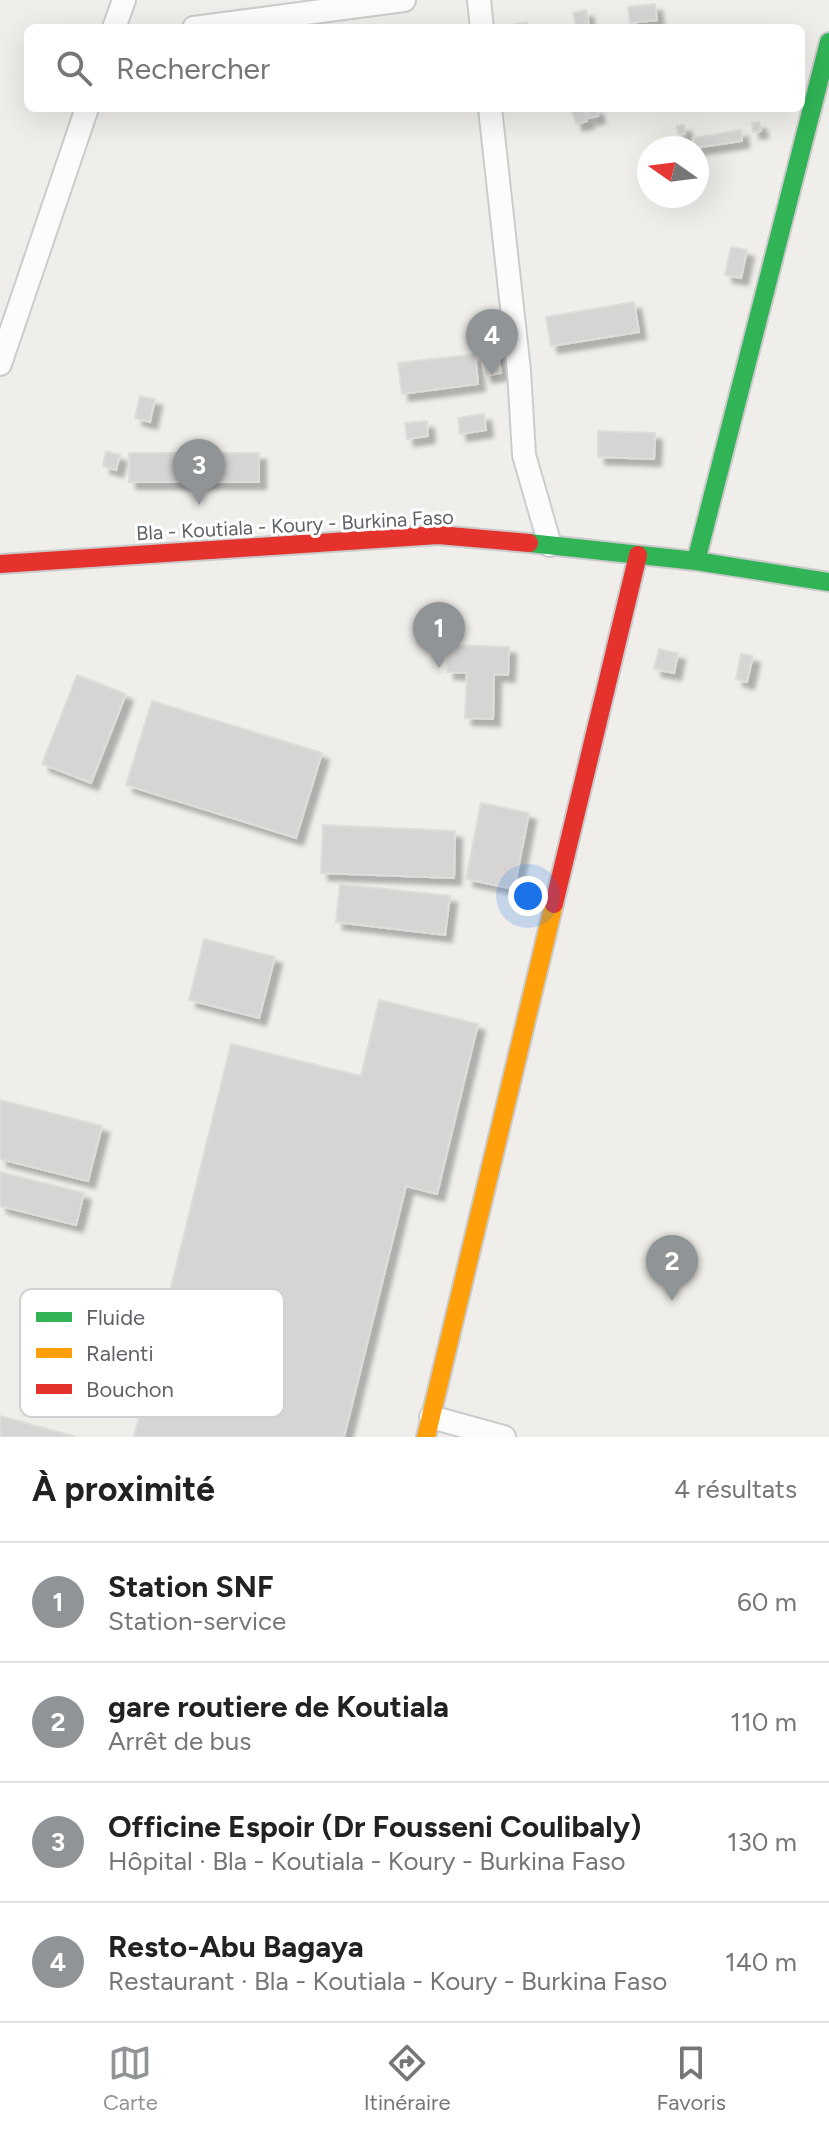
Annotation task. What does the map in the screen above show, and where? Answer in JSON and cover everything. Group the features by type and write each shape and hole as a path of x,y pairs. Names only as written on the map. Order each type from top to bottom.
{"street":[{"path":"115,24 124,0"},
{"path":"224,24 404,0"},
{"path":"479,0 482,24"},
{"path":"696,561 829,42"},
{"path":"0,364 86,112"},
{"path":"490,112 519,371 524,455 550,545"},
{"name":"Bla - Koutiala - Koury - Burkina Faso","path":"0,564 438,535 696,561 829,582"},
{"path":"504,1437 429,1427 638,555"}],"building":[{"path":"655,4 657,20 630,23 628,7"},
{"path":"586,10 589,24 575,24 573,13"},
{"path":"572,112 584,112 587,121 576,124"},
{"path":"587,112 597,112 598,116 589,118"},
{"path":"759,122 761,131 753,132 752,123"},
{"path":"684,125 685,134 678,134 677,126"},
{"path":"741,130 742,141 709,146 709,136 705,136"},
{"path":"731,247 747,250 741,278 725,275"},
{"path":"634,302 639,332 551,346 546,317"},
{"path":"492,319 501,373 485,376 475,322"},
{"path":"475,354 478,384 402,394 398,363"},
{"path":"140,396 155,399 150,422 135,418"},
{"path":"484,414 486,430 460,434 458,418"},
{"path":"427,421 428,436 407,439 405,423"},
{"path":"598,431 655,433 654,459 598,457"},
{"path":"106,451 120,455 116,470 103,466"},
{"path":"129,453 259,453 259,482 129,482"},
{"path":"448,645 509,647 508,675 494,674 493,719 465,718 467,673 447,672"},
{"path":"659,649 678,653 674,673 654,669"},
{"path":"741,654 753,656 747,682 736,679"},
{"path":"77,675 126,694 91,783 42,764"},
{"path":"152,701 322,753 296,838 126,785"},
{"path":"481,803 529,813 514,889 466,879"},
{"path":"323,825 455,831 454,878 321,873"},
{"path":"340,884 450,896 445,935 336,922"},
{"path":"204,939 275,957 259,1018 189,1000"},
{"path":"379,1000 478,1024 437,1194 406,1186 344,1437 134,1437 139,1417 284,1417 284,1289 171,1289 231,1044 361,1076"},
{"path":"0,1100 102,1126 88,1181 0,1159"},
{"path":"0,1172 84,1193 76,1225 0,1206"},
{"path":"0,1416 74,1436 0,1437"}],"traffic: fast":[{"path":"696,561 829,42"},
{"path":"529,543 696,561 829,582"}],"traffic: slow":[{"path":"426,1437 554,904"}],"traffic: jam":[{"path":"0,564 438,535 529,543"},
{"path":"554,904 638,555"}],"place":[{"name":"Resto-Abu Bagaya","path":"492,375"},
{"name":"Officine Espoir (Dr Fousseni Coulibaly)","path":"199,505"},
{"name":"Station SNF","path":"439,668"},
{"name":"gare routiere de Koutiala","path":"672,1301"}]}
